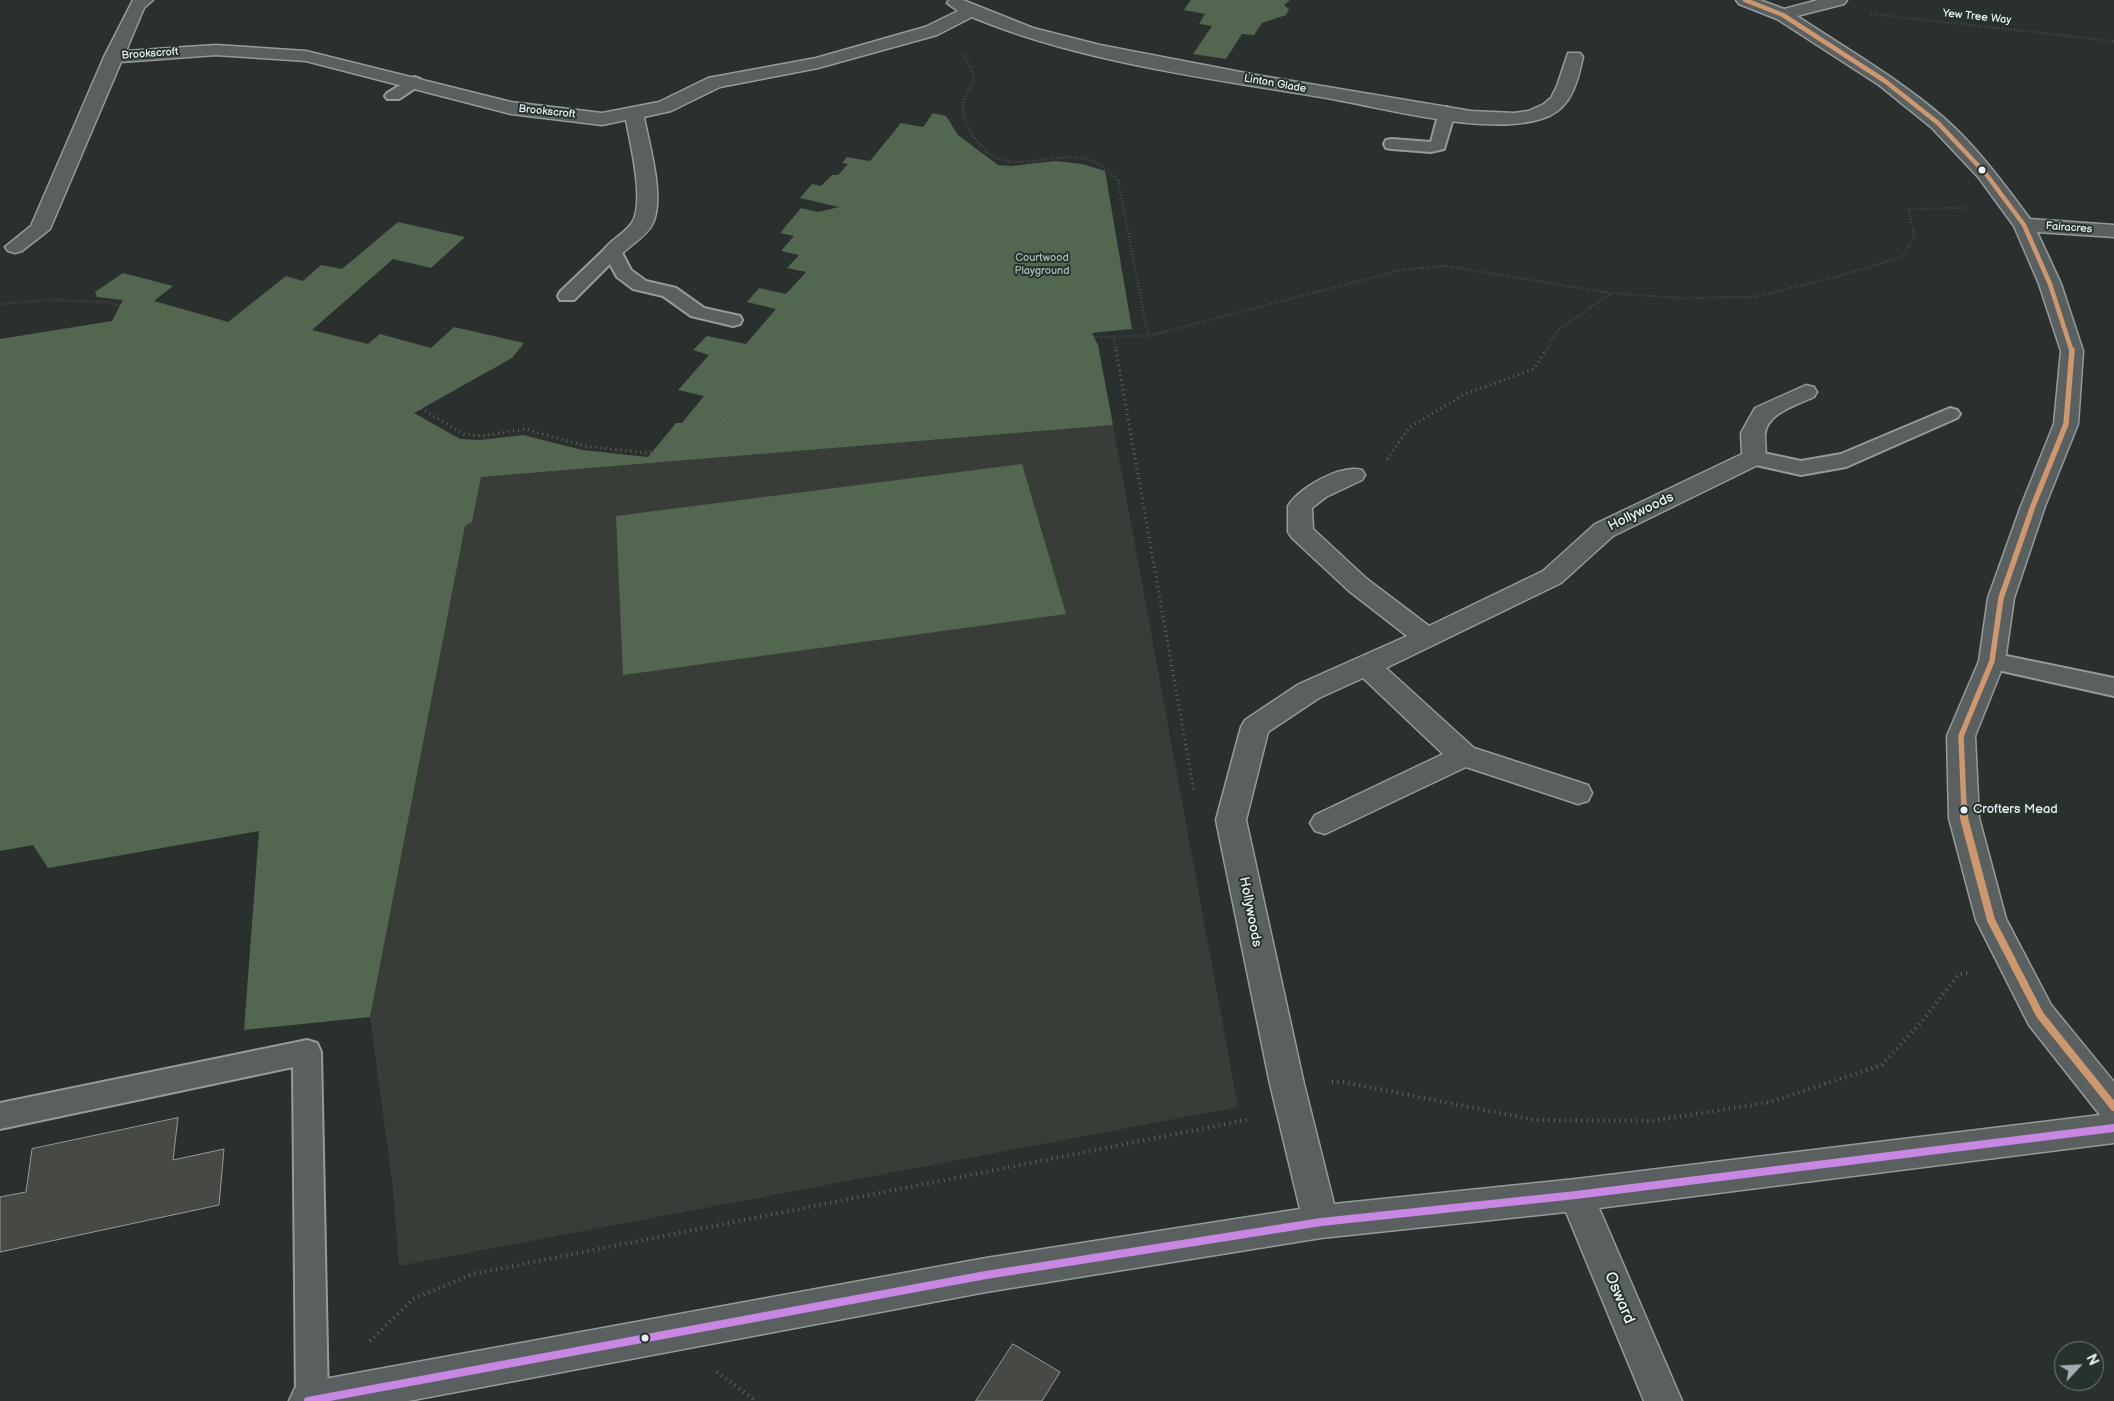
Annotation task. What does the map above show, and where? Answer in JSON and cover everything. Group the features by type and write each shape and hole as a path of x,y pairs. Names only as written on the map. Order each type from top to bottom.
{"street":[{"name":"Brookscroft","path":"15,247 40,229 113,57 137,5 144,0"},
{"name":"Linton Glade","path":"950,0 996,22 1080,47 1225,76 1495,118 1531,116 1556,105 1567,86 1574,57"},
{"path":"1745,0 1783,15 1877,76 1938,123 1986,174 2018,216 2050,284 2072,351 2066,424 2033,506 2001,598 1992,662 1960,736 1964,818 1991,920 2040,1015 2114,1107"},
{"path":"1783,15 1838,0"},
{"name":"Brookscroft","path":"113,57 216,50 306,56 510,108 602,119 664,107 715,82 818,63 931,31 971,11"},
{"path":"613,251 643,222 646,200 644,175 634,114"},
{"name":"Fairacres","path":"2018,216 2114,231"},
{"path":"1754,458 1753,433 1763,413 1806,392"},
{"name":"Hollywoods","path":"1321,1222 1286,1084 1231,820 1255,727 1309,691 1427,638 1552,577 1604,530 1754,458"},
{"path":"1354,475 1317,490 1300,506 1301,532 1358,586 1427,638"},
{"path":"1367,666 1464,756 1578,793"},
{"path":"1325,823 1464,756"},
{"path":"310,1401 986,1275 1321,1222 1576,1195 2114,1128"},
{"name":"Osward","path":"1576,1195 1663,1401"}],"lane":[{"path":"393,96 414,82"},
{"path":"1392,144 1431,147 1438,145 1447,112"},
{"path":"567,296 613,251 623,273 640,285 669,292 698,312 733,320"},
{"path":"1754,458 1802,468 1846,460 1950,414"},
{"path":"1992,662 2114,687"},
{"path":"0,1116 307,1052 310,1401"}],"path":[{"name":"Yew Tree Way","path":"1868,13 2114,41"},
{"path":"931,31 956,47 972,65 975,80 963,104 969,132 994,159 1016,162 1075,157 1099,161 1118,180 1148,336"},
{"path":"0,304 33,298 120,303 136,310 160,333 265,341 358,384 375,399 386,403 420,408 464,434 482,436 525,429 585,446 647,452 661,449 797,385 862,362 898,358 932,349 996,349 1093,337 1148,336 1401,270 1445,266 1611,293 1680,298 1755,297 1902,257 1915,236 1908,208 2018,216"},
{"path":"1354,475 1385,461 1410,427 1466,394 1534,369 1558,330 1611,293"},
{"path":"1114,338 1194,793"},
{"path":"365,1346 413,1299 473,1274 1253,1119 1247,1086 1343,1082 1535,1120 1652,1121 1770,1102 1882,1065 1924,1019 1958,976 2012,960"}],"shaded area":[{"path":"1113,425 1238,1107 399,1266 393,1189 370,1017 465,526 472,521 481,477"}],"green space":[{"path":"1191,0 1290,0 1284,5 1289,9 1286,15 1262,23 1254,35 1242,34 1226,59 1193,54 1212,26 1199,24 1205,14 1184,10"},
{"name":"Courtwood Playground","path":"933,113 946,116 958,135 998,165 1011,166 1056,161 1082,164 1105,171 1132,329 1092,333 1098,345 1113,425 481,477 472,522 465,526 370,1017 244,1030 259,831 48,868 33,845 0,851 0,339 112,321 123,300 97,297 95,292 123,273 173,286 154,301 228,322 286,276 303,281 321,265 342,269 398,222 465,237 431,268 393,259 312,330 368,344 380,334 431,348 454,327 524,343 512,358 414,413 460,439 480,440 523,435 582,450 648,457 676,423 682,423 704,396 678,390 709,355 693,350 707,336 746,344 776,309 747,302 759,288 786,294 806,272 787,268 799,255 781,251 794,236 780,233 801,208 818,212 839,207 800,198 812,184 821,186 832,175 838,175 848,164 842,163 847,157 870,161 901,123 923,127"},
{"path":"1022,464 1066,614 623,675 616,516"}],"building":[{"path":"178,1118 173,1160 224,1149 219,1205 0,1252 0,1197 26,1192 32,1149"},
{"path":"1013,1344 1060,1372 1042,1401 976,1401"}],"transit line":[{"path":"1745,0 1783,15 1885,81 1938,123 1986,174 2024,225 2050,284 2072,351 2066,424 2033,506 2001,598 1992,661 1961,736 1964,818 1991,920 2040,1015 2114,1107"},
{"path":"308,1401 986,1275 1321,1222 1576,1195 2114,1128"}],"place":[{"name":"Crofters Mead","path":"1964,810"}]}
